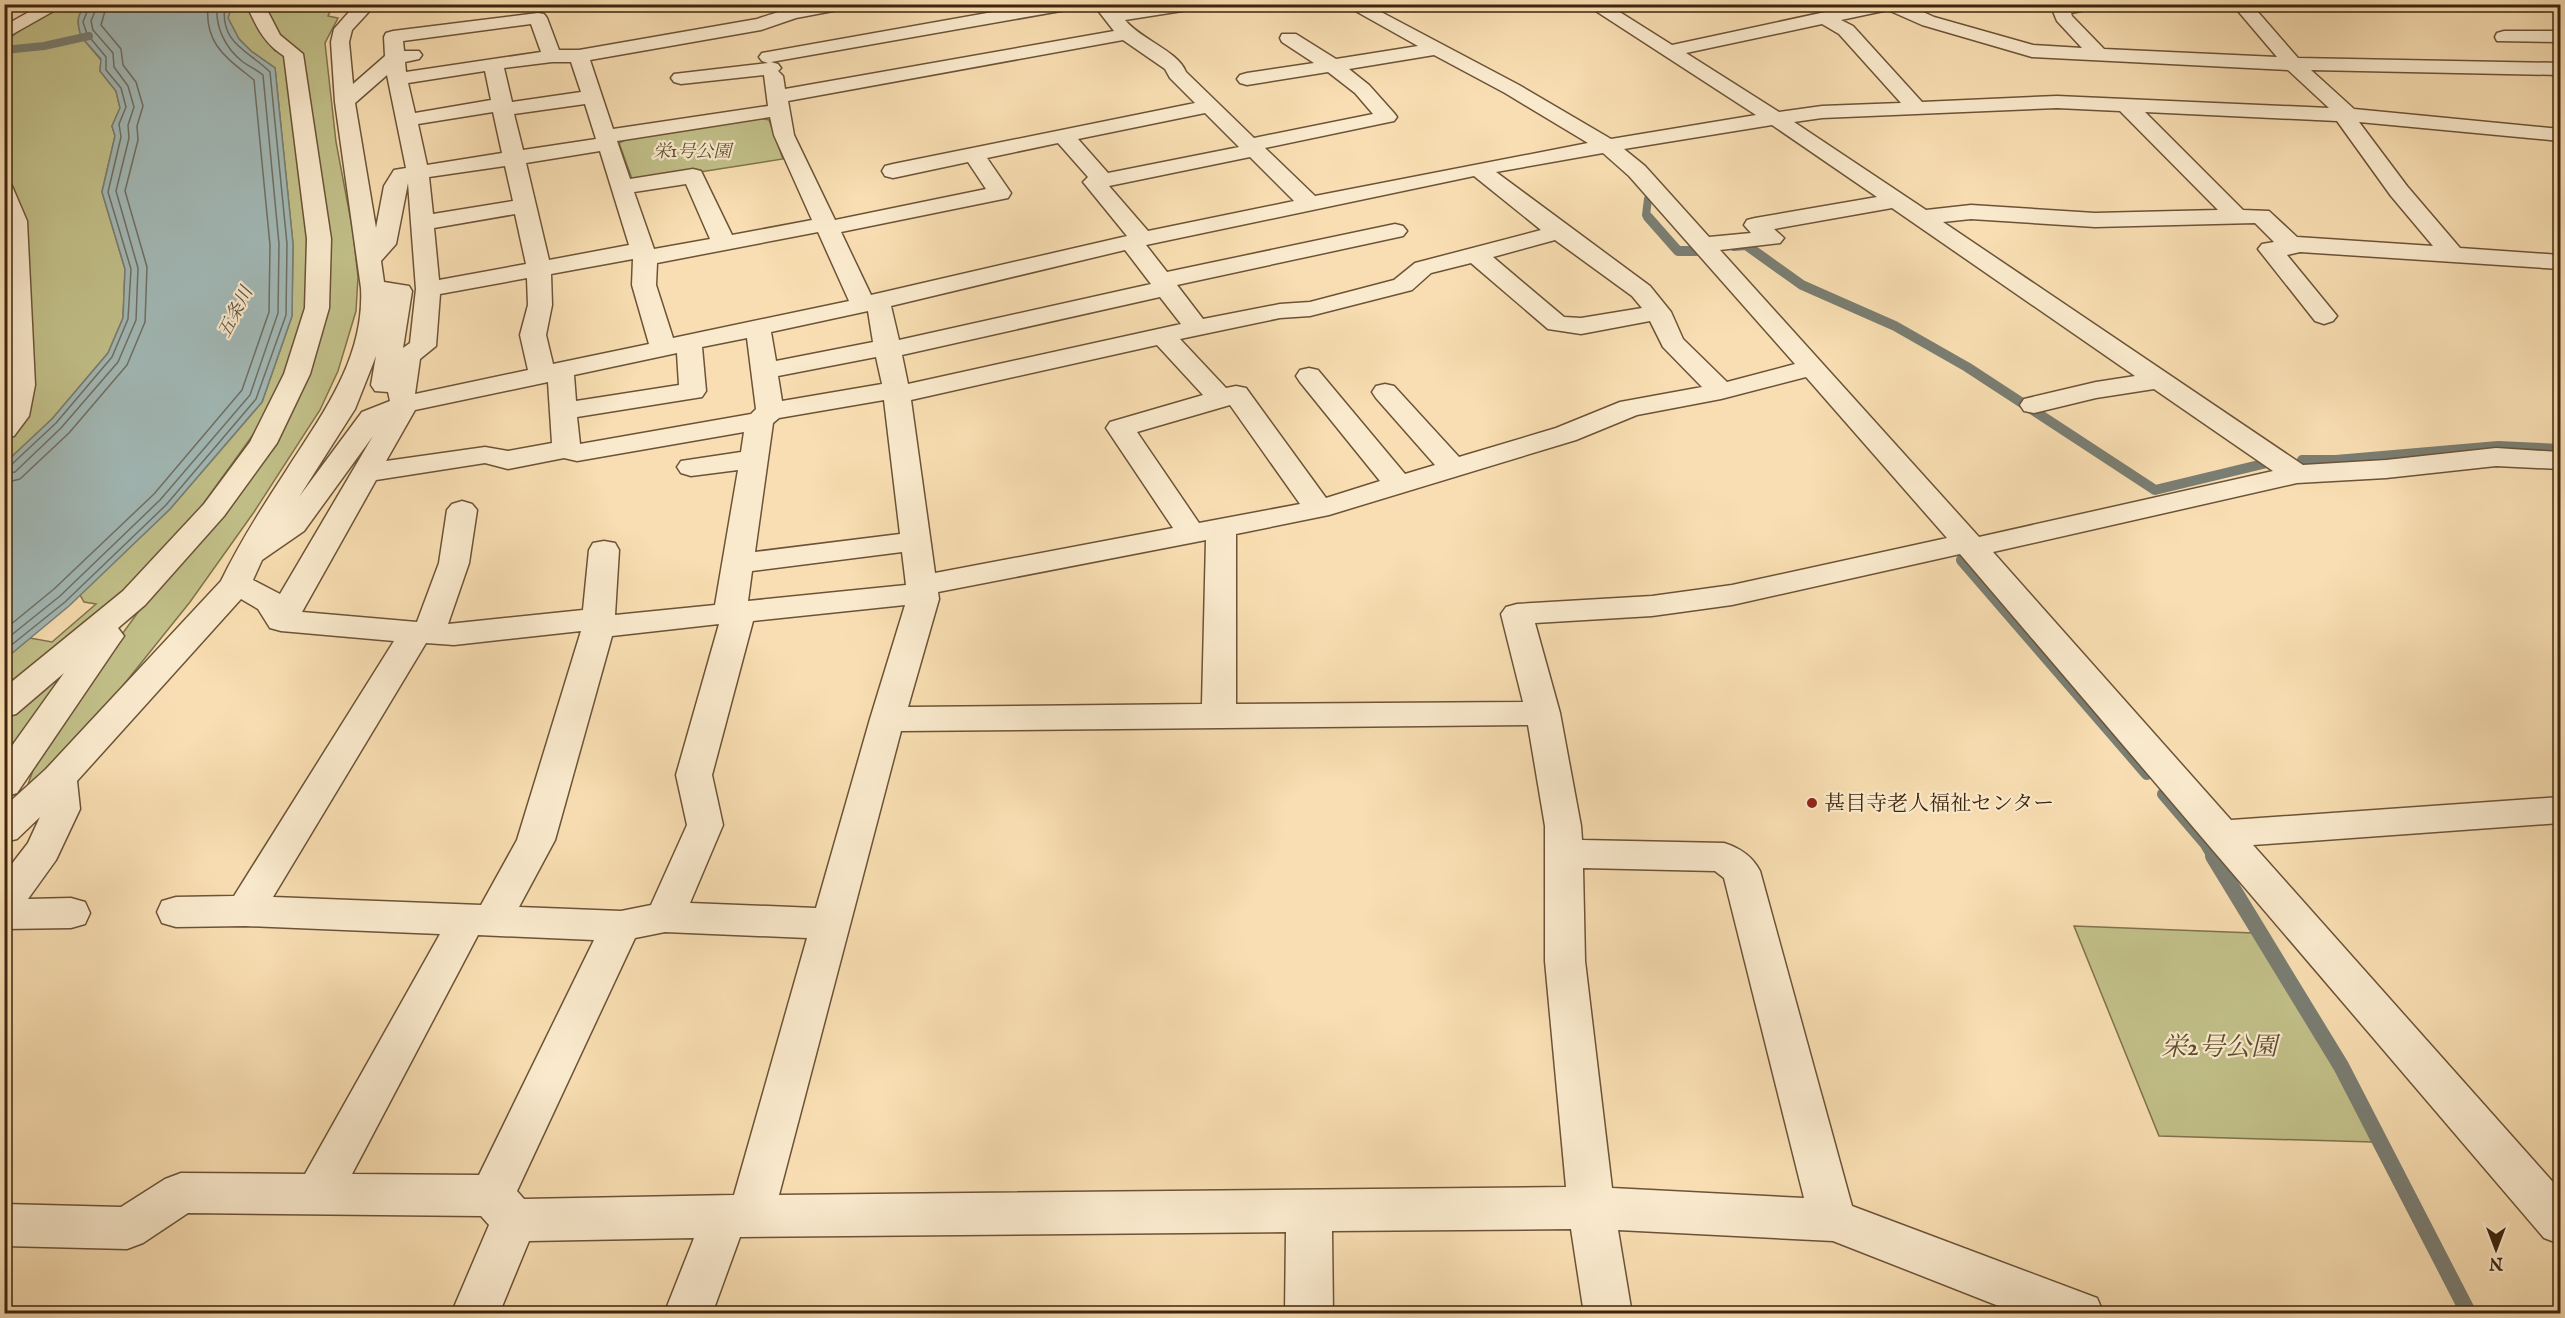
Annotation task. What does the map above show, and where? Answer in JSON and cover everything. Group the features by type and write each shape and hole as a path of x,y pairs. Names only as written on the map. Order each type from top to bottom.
{"street":[{"path":"4,34 57,4"},
{"path":"4,784 134,598 214,510 263,443 297,374 316,308 320,239 293,54 274,42 264,27 257,8 259,4"},
{"path":"522,40 579,56 761,24 794,9 843,4"},
{"path":"681,78 1072,4"},
{"path":"1107,11 1195,4"},
{"path":"1352,4 1512,89 1607,145 1637,171 1970,545 2560,1222"},
{"path":"1594,4 1778,120 2297,474"},
{"path":"1671,51 1832,13 1889,4 1928,21 2014,47 2092,59 2560,69"},
{"path":"2078,4 2080,6 2061,9 2063,16 2092,59"},
{"path":"2241,4 2293,64 2346,115 2399,191 2452,254"},
{"path":"2335,4 2352,5"},
{"path":"4,829 59,778 224,599 297,474 341,409 368,344 374,303 345,102 340,42 343,29 373,5"},
{"path":"1107,11 1126,34 1174,66 1177,74 1310,204"},
{"path":"1832,13 1917,108"},
{"path":"405,404 401,395 408,356 423,346 428,289 418,172 398,79 393,38 538,18 549,46"},
{"path":"688,1314 738,1216 831,924 887,719 923,599 896,393 887,349 871,303 827,226 784,135 761,24"},
{"path":"371,274 384,244 395,186 402,176 515,158 1126,34"},
{"path":"2504,37 2560,37"},
{"path":"670,40 692,123"},
{"path":"398,79 493,64 549,46"},
{"path":"1333,66 1437,49"},
{"path":"1197,328 1163,284 1094,182 1387,117 1362,89 1333,66 1301,52 1247,79"},
{"path":"345,102 395,58 430,53"},
{"path":"563,411 693,391 676,345 644,285 644,254 579,56"},
{"path":"493,64 539,269 540,305 533,335 551,373 563,411 566,449"},
{"path":"407,120 592,97"},
{"path":"2116,99 2237,216"},
{"path":"242,569 293,525 372,418 405,404 871,303 1136,241 1478,169 1704,128 1778,120 1822,112 2116,99 2346,115 2560,135"},
{"path":"893,171 1210,106"},
{"path":"1063,136 1103,180"},
{"path":"428,289 539,269 827,226 1000,193 974,155"},
{"path":"1478,169 1559,232 1641,291 1659,312 1672,342 1721,391"},
{"path":"621,187 693,176 724,243"},
{"path":"4,191 16,221 22,386 15,416 4,430"},
{"path":"1349,196 1440,263"},
{"path":"1703,245 1772,238 1755,225 1895,201"},
{"path":"423,224 525,206"},
{"path":"1920,218 1971,212 2096,220 2261,216 2290,244 2560,262"},
{"path":"764,371 887,349 1163,284 1380,219"},
{"path":"366,473 485,455 508,460 566,449 577,453 896,393 1280,311 1310,309 1403,285 1423,268 1559,232"},
{"path":"2290,244 2291,249 2270,249 2324,316"},
{"path":"1475,254 1557,324 1581,326 1659,312"},
{"path":"371,274 400,291 384,397 405,404"},
{"path":"665,917 705,825 694,775 735,612 738,563 755,459 765,416 764,371 758,328"},
{"path":"1163,336 1221,399"},
{"path":"281,621 454,635 735,612 922,589 1319,509 1566,434 1630,408 1721,391 1812,368"},
{"path":"1309,376 1398,484"},
{"path":"2034,405 2096,390 2158,380"},
{"path":"1385,392 1452,467"},
{"path":"1219,715 1206,530 1120,428 1236,394 1319,509"},
{"path":"281,621 405,404"},
{"path":"1608,1314 1591,1208 1565,961 1563,826 1543,712 1516,614 1693,602 2297,474 2386,469 2496,457 2560,460"},
{"path":"691,467 755,459"},
{"path":"245,911 423,632 454,563 462,510"},
{"path":"738,563 916,542"},
{"path":"318,1194 479,922 536,840 598,623 604,550"},
{"path":"242,569 270,602 281,621"},
{"path":"4,706 134,598"},
{"path":"887,719 1543,712"},
{"path":"4,903 43,850 62,809 59,778"},
{"path":"2222,834 2560,810"},
{"path":"1563,854 1724,857 1741,871 1833,1220"},
{"path":"176,912 245,911 621,926 665,917 831,924"},
{"path":"4,915 71,914"},
{"path":"476,1314 503,1208 621,926"},
{"path":"4,1226 127,1228 181,1193 318,1194 503,1208 738,1216 1591,1208 1833,1220 2080,1314"},
{"path":"1309,1210 1309,1314"}],"green space":[{"path":"265,4 333,5 328,16 338,18 325,43 336,142 353,232 358,277 356,311 338,371 320,410 254,512 190,602 121,688 26,790 42,745 154,590 227,512 327,308 300,54 279,41"},
{"path":"64,5 87,5 78,19 81,36 44,45 5,49 5,42 30,22"},
{"path":"232,5 252,5 264,37 275,51 280,50 287,55 310,242 306,311 286,376 265,418 188,525 120,595 5,693 5,659 30,638 52,642 96,604 84,602 80,595 170,509 262,402 292,316 293,244 275,68 251,51 239,39 228,18"},
{"path":"84,40 101,60 100,71 116,91 120,108 112,126 115,136 102,192 125,269 123,318 108,353 52,419 5,463 5,441 22,417 24,224 9,181 5,153 10,120 5,105 5,51"},
{"name":"栄1号公園","path":"760,118 769,120 783,159 642,181 632,179 619,143 629,138"},
{"path":"4,213 7,220 14,386 4,417"},
{"path":"59,671 73,676 5,768 5,713"},
{"name":"栄2号公園","path":"2074,926 2254,933 2335,1066 2372,1142 2159,1136"}],"water":[{"name":"五条川","path":"87,4 232,5 228,18 239,39 251,51 275,68 293,244 292,316 262,402 170,509 69,606 5,659 5,463 52,419 108,353 123,318 125,269 102,192 115,136 112,126 120,108 116,91 100,71 101,59 84,40 74,40 81,36 78,19"}],"waterway":[{"path":"4,50 44,46 89,36"},
{"path":"1648,199 1646,215 1649,219"},
{"path":"1648,217 1678,251 1696,251"},
{"path":"1734,246 1746,245 1802,285 1895,326 1967,367 2155,490 2267,463"},
{"path":"2302,460 2336,460 2498,446 2560,449"},
{"path":"1962,560 2147,774"},
{"path":"2163,794 2205,843 2214,858"},
{"path":"2213,856 2341,1066 2469,1314"}],"place":[{"name":"甚目寺老人福祉センター","path":"1812,803"}]}
